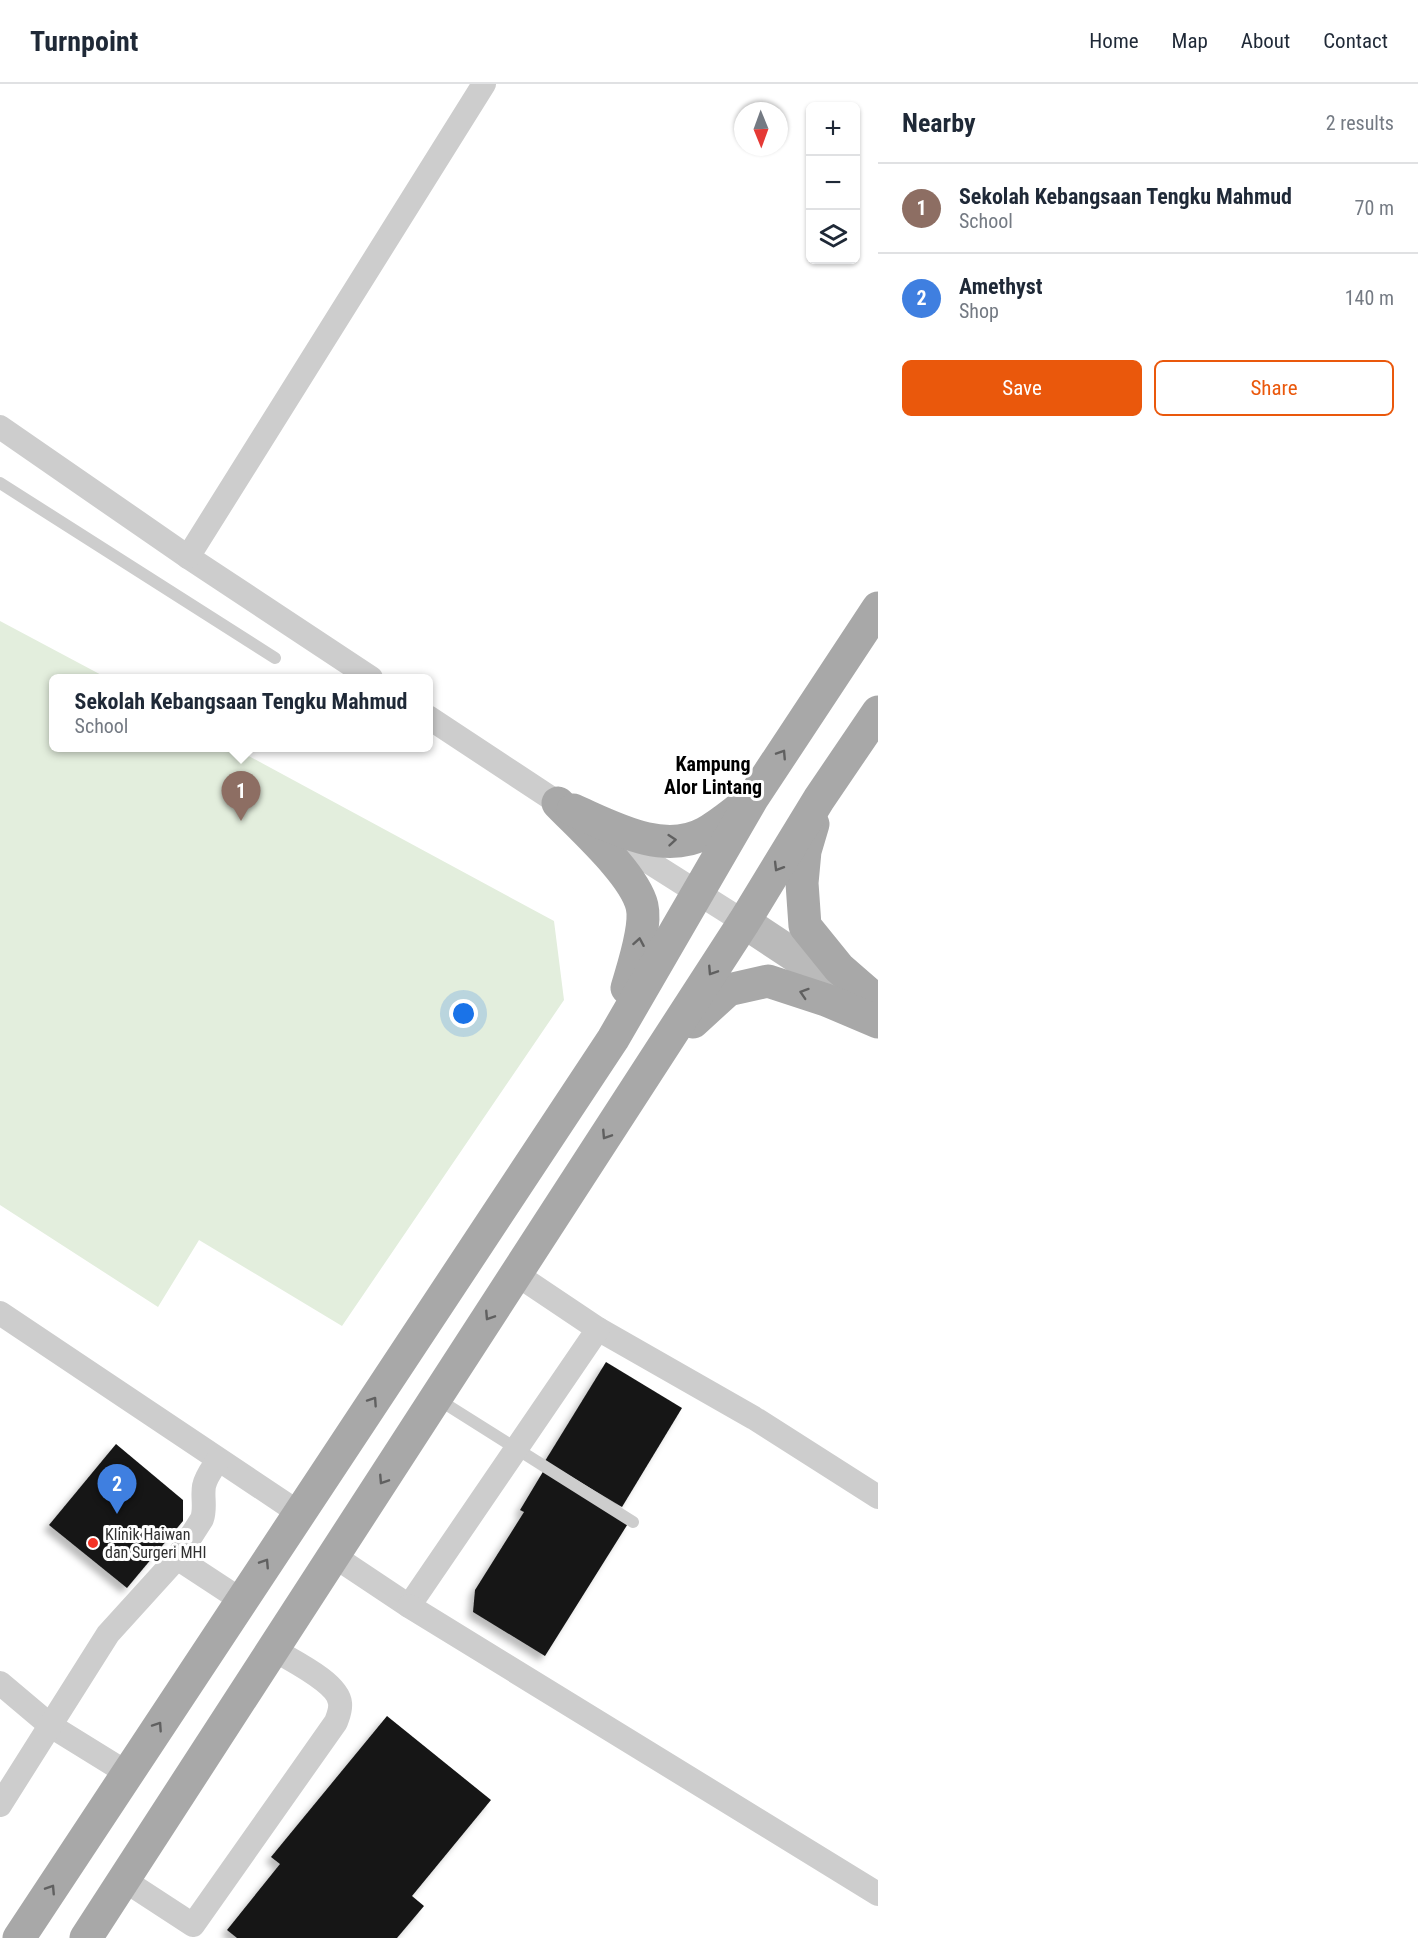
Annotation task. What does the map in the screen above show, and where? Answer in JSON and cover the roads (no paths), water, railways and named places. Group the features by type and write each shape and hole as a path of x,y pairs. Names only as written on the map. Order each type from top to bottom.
{"main road":[{"path":"19,1938 613,1039 752,800 878,608"},
{"path":"86,1938 744,922 819,799 878,712"},
{"path":"819,799 805,851 802,883 805,926 838,968 878,1002"},
{"path":"558,803 635,836 662,841 689,838 705,833 752,800"},
{"path":"558,803 625,873 642,907 641,941 613,1039"},
{"path":"658,1055 728,990 768,981 826,1000 878,1022"}],"street":[{"path":"188,557 484,84"},
{"path":"0,426 188,557 364,674"},
{"path":"433,720 878,1011"},
{"path":"516,1274 598,1329 754,1418 878,1497"},
{"path":"0,1313 299,1513"},
{"path":"409,1606 598,1329"},
{"path":"0,1805 108,1634 177,1558 202,1519 204,1486 218,1460"},
{"path":"334,1556 409,1606 878,1894"},
{"path":"177,1558 241,1600"},
{"path":"124,1880 202,1931 336,1722 339,1712 340,1703 332,1686 273,1649"},
{"path":"0,1683 51,1726 127,1773"}],"lane":[{"path":"0,483 275,658"},
{"path":"436,1398 633,1522"}],"place":[{"name":"Sekolah Kebangsaan Tengku Mahmud","path":"241,821"},
{"name":"Amethyst","path":"117,1514"},
{"name":"Klinik Haiwan dan Surgeri MHI","path":"93,1543"}],"district":[{"name":"Kampung Alor Lintang","path":"713,776"}]}
